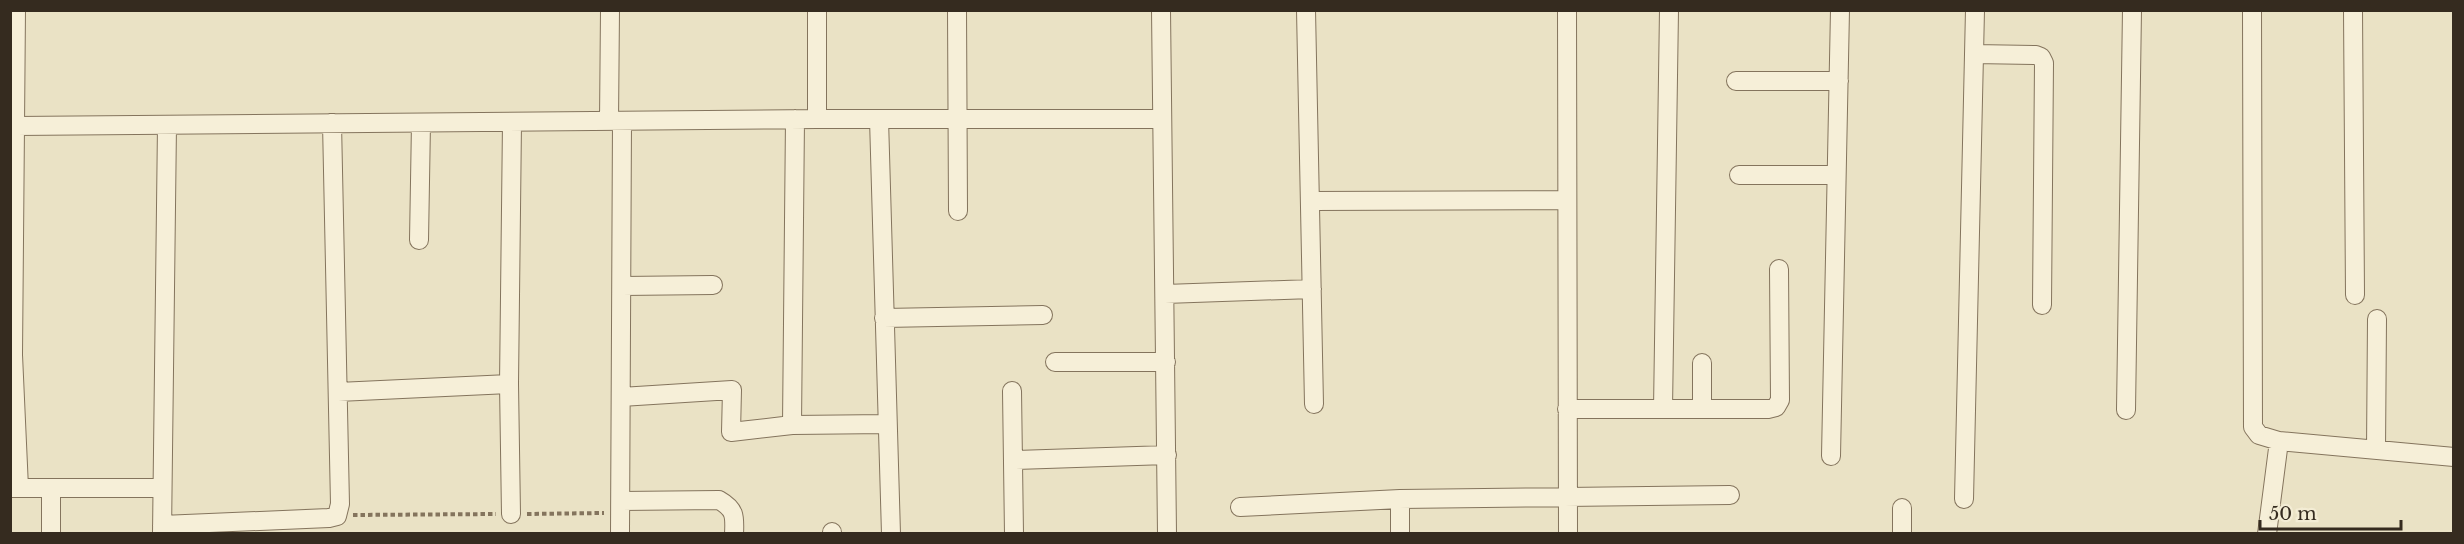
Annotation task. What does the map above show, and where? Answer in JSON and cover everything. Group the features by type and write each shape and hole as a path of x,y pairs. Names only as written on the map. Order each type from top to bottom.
{"street":[{"path":"16,10 12,356 15,488 161,488"},
{"path":"610,10 622,286 620,534"},
{"path":"817,10 817,119"},
{"path":"957,10 958,211"},
{"path":"1161,10 1167,534"},
{"path":"1306,10 1312,201 1314,404"},
{"path":"1567,10 1568,534"},
{"path":"1663,409 1669,10"},
{"path":"1831,456 1840,10"},
{"path":"1964,499 1975,10"},
{"path":"2126,410 2133,10"},
{"path":"2252,10 2253,427 2259,435 2279,441 2454,456"},
{"path":"2354,10 2355,295"},
{"path":"1974,54 2036,55 2041,57 2044,63 2042,305"},
{"path":"1736,81 1839,81"},
{"path":"16,126 795,119 1162,119"},
{"path":"792,425 795,119"},
{"path":"879,119 891,534"},
{"path":"511,514 509,384 512,122"},
{"path":"167,125 162,529 338,516 340,504 332,123"},
{"path":"419,240 421,123"},
{"path":"1738,175 1836,175"},
{"path":"1312,201 1567,200"},
{"path":"1567,409 1768,409 1776,407 1780,400 1779,269"},
{"path":"622,286 713,285"},
{"path":"1165,294 1312,289"},
{"path":"884,318 1043,315"},
{"path":"2376,450 2377,319"},
{"path":"1055,362 1166,362"},
{"path":"1702,363 1702,409"},
{"path":"338,392 509,384"},
{"path":"621,397 732,390 731,432 792,425 887,424"},
{"path":"1012,391 1014,534"},
{"path":"2267,534 2279,441"},
{"path":"1013,460 1167,455"},
{"path":"51,488 51,534"},
{"path":"1240,507 1400,499 1730,495"},
{"path":"1400,499 1400,534"},
{"path":"621,507 719,500 730,506 735,514 734,534"},
{"path":"1902,508 1902,534"}],"path":[{"path":"338,516 511,514 621,507"}]}
